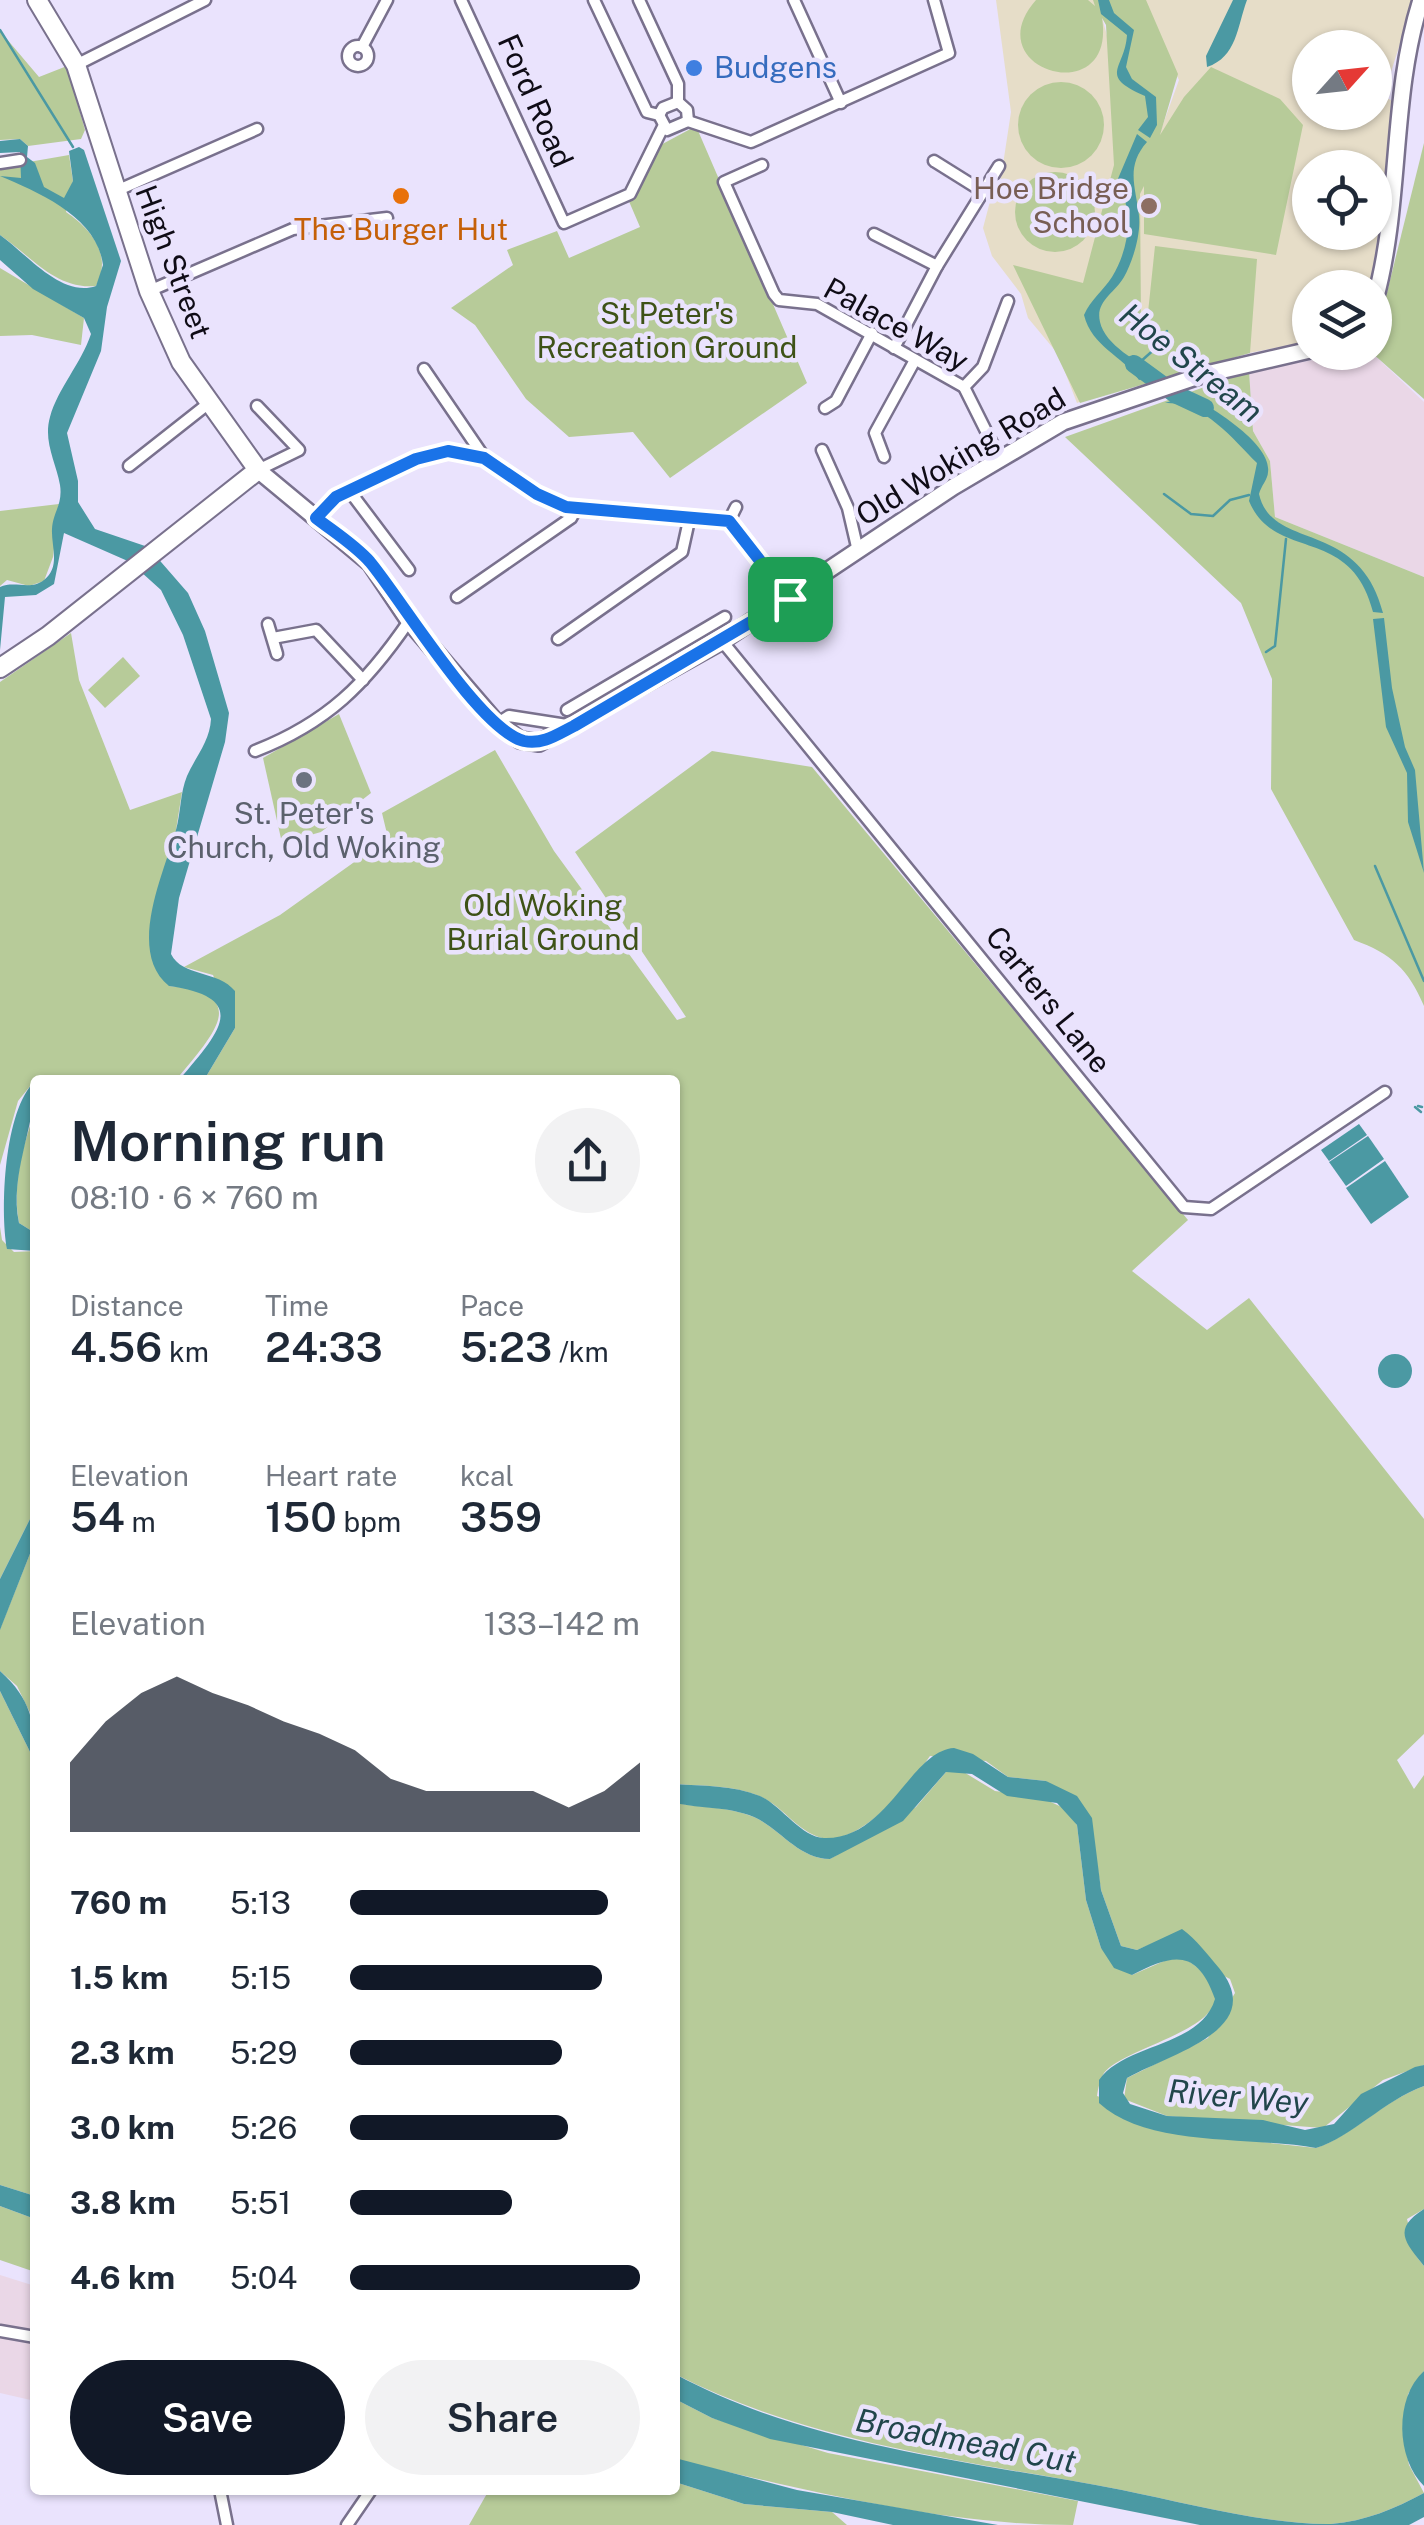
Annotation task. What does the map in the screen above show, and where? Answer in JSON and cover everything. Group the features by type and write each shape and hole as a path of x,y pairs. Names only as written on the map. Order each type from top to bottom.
{"main road":[{"name":"High Street","path":"37,0 76,66 148,291 182,362 258,470 370,563 409,621 502,728"},
{"path":"1381,270 1390,224 1404,74 1421,0"},
{"name":"Old Woking Road","path":"502,728 520,740 539,743 574,726 790,599 858,551 1063,422 1202,375 1292,354"},
{"path":"0,668 48,636 258,470"}],"street":[{"path":"76,66 205,0"},
{"path":"362,47 387,0"},
{"name":"Ford Road","path":"462,0 564,223 630,194 663,128"},
{"path":"594,0 643,107 658,115 663,128 672,130 688,121"},
{"path":"639,0 678,84 678,102"},
{"path":"794,0 841,103"},
{"path":"688,121 743,142 765,136 949,53 934,0"},
{"path":"658,115 663,108 678,102"},
{"path":"678,102 688,110 688,121"},
{"path":"116,191 256,129"},
{"path":"0,163 20,160"},
{"path":"934,161 982,190"},
{"name":"Palace Way","path":"762,164 724,182 778,300 818,304 964,387 1000,459"},
{"path":"894,348 937,266 999,166"},
{"path":"148,291 293,229 387,218"},
{"path":"874,234 937,266"},
{"path":"964,387 983,368 1008,300"},
{"path":"825,408 836,401 872,333"},
{"path":"884,457 875,433 915,360"},
{"path":"424,368 484,458 537,494 576,509 599,507 729,521 790,599"},
{"path":"129,466 141,449 209,403"},
{"path":"257,406 299,450 258,470"},
{"path":"448,451 463,430"},
{"path":"822,450 848,508 858,551"},
{"path":"316,518 332,499 416,459 448,451 484,458"},
{"path":"349,493 410,570"},
{"path":"729,521 736,507"},
{"path":"457,597 571,518 576,509"},
{"path":"558,639 682,552 690,516"},
{"path":"567,710 725,617"},
{"path":"255,751 300,733 363,680 409,621"},
{"path":"268,624 277,654"},
{"path":"273,638 316,630 363,680"},
{"name":"Carters Lane","path":"722,641 1184,1207 1210,1210 1384,1092"},
{"path":"645,664 655,680"},
{"path":"0,2331 30,2336"},
{"path":"221,2495 227,2525"},
{"path":"347,2525 368,2495"}],"shaded area":[{"name":"Hoe Bridge School","path":"996,0 1097,0 1115,64 1157,141 1179,80 1139,0 1414,0 1392,69 1392,30 1292,30 1292,130 1390,130 1390,150 1292,150 1292,250 1376,250 1373,270 1292,270 1292,345 1155,372 1077,403 1058,354 1028,318 1021,294 992,256 983,228 992,194 1000,184 1011,112"},
{"path":"1098,0 1109,0 1114,13 1134,30 1126,67 1132,79 1156,97 1157,125 1150,138 1138,130 1148,117 1145,96 1130,89 1118,76 1127,35 1101,14"},
{"path":"1233,0 1247,0 1235,40 1224,56 1207,67 1206,56"},
{"path":"1137,134 1147,142 1134,169 1138,239 1127,271 1103,303 1099,315 1108,338 1157,374 1139,380 1100,343 1084,315 1112,277 1123,254 1128,217 1117,181"},
{"path":"20,139 28,146 27,157 35,163 44,187 64,198 73,181 69,151 79,147 84,150 121,261 107,307 101,351 67,433 78,481 78,502 95,529 148,547 188,593 205,631 229,713 225,742 179,898 171,954 183,967 228,984 235,991 235,1028 207,1075 183,1075 215,1033 219,1009 211,999 169,986 156,971 150,953 149,933 157,889 178,823 185,782 211,719 183,635 161,590 130,562 64,533 54,584 36,595 5,597 0,650 0,587 39,583 52,569 52,529 61,492 48,426 58,396 91,334 84,318 33,289 0,260 0,235 45,272 70,286 96,286 103,265 90,233 78,220 49,199 0,176 21,178 20,152 0,153 0,141"},
{"path":"1292,364 1292,370 1390,370 1424,402 1424,577 1275,517 1270,461 1253,431 1249,372"},
{"path":"1190,395 1238,427 1260,450 1268,472 1259,494 1267,512 1280,524 1337,549 1355,562 1371,583 1383,613 1373,612 1362,585 1348,566 1276,532 1261,520 1249,501 1257,463 1204,415 1179,404 1165,403"},
{"path":"1384,618 1392,688 1405,747 1415,770 1424,873 1408,822 1407,773 1386,727 1373,619"},
{"path":"30,1088 30,1122 17,1205 19,1223 30,1230 30,1251 7,1249 4,1210 11,1136"},
{"path":"1359,1124 1367,1135 1329,1161 1321,1150"},
{"path":"1368,1136 1384,1159 1346,1186 1329,1162"},
{"path":"1385,1161 1409,1197 1371,1224 1346,1188"},
{"path":"1395,1354 1407,1359 1412,1371 1407,1383 1395,1388 1383,1383 1378,1371 1383,1359"},
{"path":"30,1519 30,1554 0,1630 0,1579"},
{"path":"0,1671 19,1691 29,1712 30,1752 0,1691"},
{"path":"954,1748 973,1754 1008,1777 1046,1781 1077,1796 1092,1818 1101,1890 1121,1946 1137,1950 1182,1929 1219,1968 1231,1989 1232,2007 1224,2023 1209,2036 1127,2078 1123,2093 1130,2104 1167,2116 1263,2120 1305,2130 1334,2124 1361,2094 1424,2065 1424,2086 1316,2148 1202,2138 1144,2127 1099,2103 1099,2080 1126,2058 1195,2027 1215,1999 1208,1982 1192,1963 1172,1960 1132,1975 1114,1968 1101,1948 1086,1900 1077,1825 1057,1803 1007,1796 972,1774 946,1772 903,1821 830,1859 808,1854 754,1817 680,1804 680,1784 739,1790 768,1800 816,1836 846,1835 882,1811 938,1753"},
{"path":"0,2185 30,2194 30,2217 0,2206"},
{"path":"1424,2209 1424,2266 1407,2243 1405,2229"},
{"path":"0,2275 30,2284 30,2400 0,2393"},
{"path":"1424,2371 1424,2486 1408,2460 1402,2428 1407,2397"},
{"name":"Broadmead Cut","path":"680,2376 781,2419 950,2460 1254,2517 1306,2523 1356,2520 1424,2493 1424,2517 1409,2525 1200,2525 770,2439 680,2402"},
{"path":"680,2459 797,2490 998,2525 893,2525 832,2512 744,2504 680,2484"}],"green space":[{"path":"1036,0 1088,0 1095,6 1093,0 1146,0 1178,74 1160,135 1184,97 1211,67 1280,99 1292,113 1292,130 1302,130 1298,150 1292,150 1292,178 1276,255 1144,234 1144,186 1140,194 1141,322 1147,322 1155,246 1257,259 1250,353 1080,403 1013,265 1083,283 1114,165 1106,25 1102,18 1101,47 1089,65 1071,72 1051,70 1034,61 1022,46 1022,25"},
{"path":"0,31 39,77 67,66 85,130 81,139 28,146 20,139 0,140"},
{"path":"1061,82 1078,85 1092,94 1101,108 1101,142 1092,156 1078,165 1061,168 1044,165 1030,156 1021,142 1018,125 1021,108 1030,94 1044,85"},
{"name":"St Peter's Recreation Ground","path":"696,126 807,383 670,478 633,432 569,437 526,399 475,325 451,308 513,265 507,250 557,231 569,258 640,227 628,199 639,188 655,148"},
{"path":"1424,143 1424,399 1391,370 1392,272"},
{"path":"69,155 73,181 66,212 84,226 101,253 101,275 96,286 68,283 56,277 0,235 0,167"},
{"path":"1055,172 1070,175 1083,184 1092,197 1092,227 1083,240 1070,249 1055,252 1040,249 1027,240 1018,227 1015,212 1018,197 1027,184 1040,175"},
{"path":"0,268 84,318 81,345 32,335 0,336"},
{"path":"1249,371 1253,431 1270,461 1275,517 1424,577 1424,1006 1397,964 1354,940 1271,789 1272,679 1241,603 1065,437"},
{"path":"59,504 53,557 44,581 29,586 7,580 0,586 0,511"},
{"path":"71,633 79,680 130,810 182,792 176,830 169,986 212,998 218,1008 218,1020 212,1034 180,1075 30,1075 30,1086 18,1101 0,1165 0,682"},
{"path":"123,657 140,676 105,708 88,690"},
{"path":"339,714 371,793 321,832 282,843 263,758"},
{"name":"Old Woking Burial Ground","path":"495,750 554,851 677,1020 686,1017 575,852 712,751 812,767 1188,1220 1132,1271 1207,1330 1249,1298 1424,1519 1424,1734 1397,1760 1414,1789 1424,1775 1424,2065 1383,2080 1323,2128 1167,2116 1124,2099 1127,2078 1208,2038 1235,1993 1230,1979 1156,1942 1137,1950 1121,1946 1101,1890 1094,1844 1046,1781 1008,1777 986,1761 930,1756 880,1813 848,1835 832,1839 808,1832 767,1800 749,1792 680,1784 680,1075 207,1075 235,1028 213,975 184,967 280,915 388,838 382,813"},
{"path":"30,1128 30,1230 19,1223 17,1195 22,1153"},
{"path":"0,1227 2,1240 14,1252 30,1251 30,1519 0,1579"},
{"path":"30,1554 30,1713 17,1686 0,1671 0,1629"},
{"path":"0,1691 30,1752 30,2194 0,2185"},
{"path":"962,1771 995,1791 1040,1797 1066,1809 1077,1825 1086,1900 1101,1948 1132,1975 1171,1958 1184,1958 1209,1980 1216,1998 1207,2014 1118,2062 1104,2073 1097,2096 1217,2137 1316,2148 1424,2086 1424,2209 1407,2219 1416,2256 1424,2266 1424,2371 1408,2394 1404,2440 1409,2465 1424,2493 1379,2513 1331,2524 1254,2517 894,2448 782,2418 680,2376 680,1804 744,1813 764,1822 808,1854 830,1859 916,1807 946,1772"},
{"path":"0,2206 30,2217 30,2270 0,2260"},
{"path":"680,2402 712,2418 828,2453 1078,2501 1073,2525 1024,2524 927,2513 680,2460"},
{"path":"680,2484 744,2504 832,2512 847,2525 469,2525 486,2495 680,2495"}],"waterway":[{"path":"0,30 73,147"},
{"path":"1139,363 1158,346 1167,331"},
{"name":"Hoe Stream","path":"1134,364 1175,394 1205,408"},
{"path":"1164,494 1191,514 1213,516 1230,500 1249,495"},
{"path":"1266,652 1275,646 1286,539"},
{"path":"1375,866 1424,981"},
{"path":"1418,1106 1422,1107"},
{"path":"1415,1107 1421,1112"}],"place":[{"name":"Budgens","path":"694,68"},
{"name":"The Burger Hut","path":"401,196"},
{"name":"Hoe Bridge School","path":"1149,206"},
{"name":"St. Peter's Church, Old Woking","path":"304,780"}],"route":[{"path":"448,451 484,458 537,494 566,507 729,521 790,599 574,726 539,743 520,740 495,721 409,621 370,563 316,518 336,497 416,459 448,451"}],"water label":[{"name":"River Wey","path":"1238,2097"}]}
